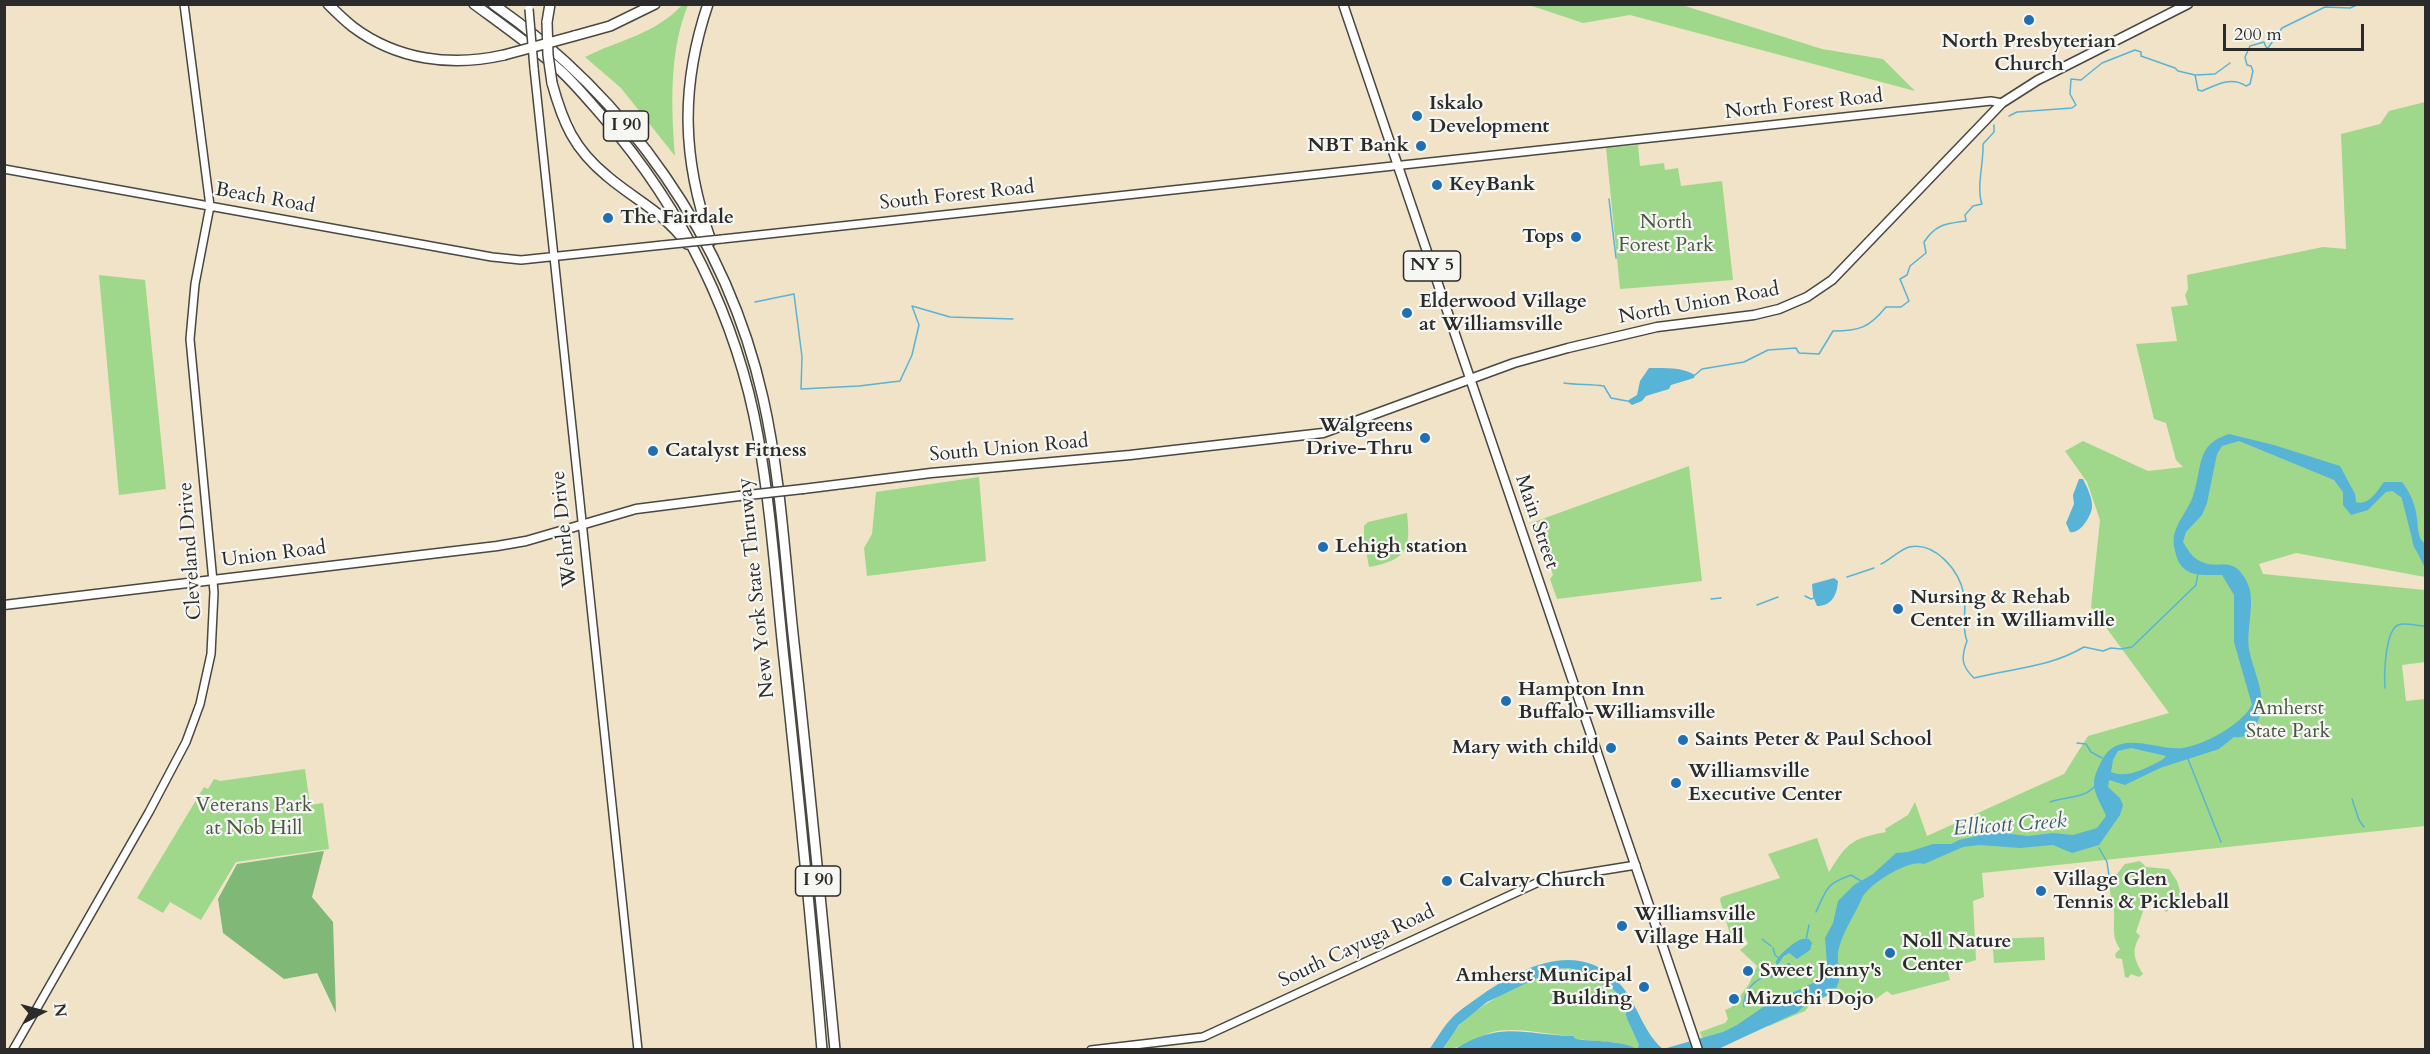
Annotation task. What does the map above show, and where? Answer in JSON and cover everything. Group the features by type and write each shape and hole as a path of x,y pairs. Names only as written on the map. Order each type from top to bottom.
{"highway":[{"path":"328,4 353,27 377,42 432,60 461,62 504,55 610,26 655,4"},
{"name":"New York State Thruway","path":"474,4 562,72 630,149 686,232 730,333 758,435 791,725 822,1050"},
{"name":"New York State Thruway","path":"493,4 559,56 603,99 672,184 695,220 739,314 751,353 771,440 802,713 835,1050"},
{"path":"550,4 548,55 552,83 560,113 569,133 581,151 607,176 665,218 701,264"},
{"path":"708,4 691,70 687,121 688,147 695,192 723,277"}],"main road":[{"name":"Main Street","path":"1343,4 1698,1050"},
{"path":"2002,103 2038,81 2188,4"},
{"name":"North Union Road","path":"1470,378 1623,333 1754,315 1807,297 1832,280 2002,103"},
{"name":"South Union Road","path":"546,535 641,508 931,473 1130,455 1314,434 1470,378"},
{"name":"Union Road","path":"4,605 497,546 546,535"}],"street":[{"name":"Cleveland Drive","path":"13,1050 149,812 186,742 200,704 211,654 214,612 212,579 190,339 195,284 210,206 184,4"},
{"name":"Wehrle Drive","path":"528,7 638,1050"},
{"name":"North Forest Road","path":"1398,166 1991,101 2002,103"},
{"name":"South Forest Road","path":"520,260 1398,166"},
{"name":"Beach Road","path":"4,169 437,248 520,260"},
{"name":"South Cayuga Road","path":"1091,1050 1203,1037 1543,879 1636,865"}],"green space":[{"path":"683,4 688,5 677,41 673,79 675,156 621,88 585,57 661,23"},
{"path":"1529,5 1682,5 1822,49 1883,59 1915,91 1630,15 1583,23"},
{"name":"Amherst State Park","path":"2425,102 2425,577 2296,553 2259,564 2263,574 2425,590 2425,662 2402,665 2406,701 2425,699 2425,826 1982,873 1984,897 1973,901 1976,960 1947,969 1950,980 1892,995 1887,991 1873,1001 1866,999 1842,1002 1835,992 1811,1003 1805,1011 1765,1026 1719,1049 1706,1049 1700,1032 1725,1023 1728,1019 1725,1010 1732,1007 1749,984 1757,966 1740,950 1748,944 1745,937 1736,942 1732,941 1720,900 1721,897 1780,878 1768,854 1817,838 1829,872 1852,843 1886,832 1885,829 1908,815 1915,802 1927,836 2064,774 2088,736 2169,713 2091,607 2100,520 2087,482 2065,451 2083,441 2148,471 2183,467 2176,460 2166,423 2154,419 2136,344 2177,341 2171,307 2188,305 2185,295 2188,289 2187,275 2323,247 2346,249 2341,134 2380,124 2389,111"},
{"name":"North Forest Park","path":"1638,145 1640,166 1664,163 1665,170 1678,168 1681,186 1722,181 1733,280 1620,289 1606,148"},
{"path":"99,275 145,280 166,489 119,495"},
{"path":"1689,466 1702,581 1557,599 1550,579 1553,575 1548,559 1542,557 1531,523"},
{"path":"979,477 986,561 867,576 864,548 872,534 876,492"},
{"path":"1407,513 1408,536 1404,551 1392,561 1369,567 1364,526 1368,522"},
{"name":"Veterans Park at Nob Hill","path":"305,769 310,805 323,803 329,849 236,862 201,920 170,902 163,913 137,898 204,787 208,789 214,779 220,781"},
{"path":"324,851 312,897 333,922 336,1013 317,973 284,979 223,933 218,899 237,864"},
{"path":"2140,861 2146,867 2169,869 2177,881 2183,901 2166,912 2159,905 2150,902 2145,905 2136,932 2140,936 2135,951 2143,974 2139,977 2131,974 2128,978 2125,977 2122,959 2116,958 2115,954 2120,949 2114,935 2114,911 2108,877 2117,874 2125,864"},
{"path":"2044,937 2045,960 1994,963 1992,939"},
{"path":"1569,968 1596,977 1612,988 1622,999 1627,1019 1639,1045 1637,1049 1618,1043 1576,1039 1573,1036 1506,1030 1490,1033 1457,1047 1443,1050 1459,1026 1480,1008 1527,981"}],"water":[{"path":"1649,368 1679,369 1695,375 1694,378 1671,385 1669,389 1646,396 1642,401 1632,405 1627,401 1637,395 1640,381"},
{"path":"2229,434 2274,445 2340,466 2355,494 2356,502 2361,503 2369,500 2384,482 2402,482 2415,507 2418,536 2425,544 2425,568 2413,544 2411,530 2413,518 2408,500 2392,491 2386,492 2368,510 2351,515 2343,505 2343,492 2334,480 2239,441 2222,446 2217,454 2207,503 2202,515 2186,532 2183,542 2199,561 2231,565 2236,568 2241,572 2249,588 2251,604 2249,649 2260,687 2262,706 2252,731 2244,736 2234,737 2219,749 2160,768 2125,785 2109,780 2108,787 2120,798 2123,805 2120,815 2099,845 2072,853 2053,845 2020,848 1979,845 1963,847 1924,864 1909,865 1890,874 1866,892 1846,929 1838,953 1839,979 1836,988 1828,995 1807,1004 1798,1012 1718,1049 1663,1049 1723,1032 1782,994 1788,995 1823,978 1827,964 1825,938 1833,923 1838,901 1854,885 1873,874 1896,853 1908,852 1933,844 1951,844 1995,832 2028,836 2053,833 2073,835 2097,828 2106,816 2096,795 2094,781 2102,760 2109,750 2128,743 2172,748 2192,746 2222,732 2240,720 2247,712 2252,705 2234,642 2234,595 2222,575 2199,575 2186,570 2178,560 2174,545 2176,529 2191,500 2202,458 2210,444","holes":["2131,748 2166,756 2137,772 2124,774 2111,772 2113,760 2118,751"]},
{"path":"2079,479 2083,479 2091,497 2092,508 2084,524 2074,532 2070,532 2066,523 2074,504 2073,495"},
{"path":"1834,578 1838,581 1835,596 1830,602 1817,606 1812,584"},
{"path":"1802,939 1809,939 1812,943 1810,950 1797,959 1789,953 1778,964 1782,972 1785,972 1787,963 1790,963 1793,971 1791,974 1771,978 1770,975 1777,973 1776,962 1780,956 1791,945"},
{"path":"1567,960 1585,962 1601,969 1617,981 1630,997 1650,1034 1663,1049 1637,1049 1639,1045 1627,1019 1622,999 1612,988 1596,977 1569,968 1556,969 1487,1002 1459,1025 1443,1049 1429,1050 1453,1017 1498,984 1532,967"},
{"path":"1513,1031 1573,1036 1576,1039 1630,1046 1637,1049 1455,1049 1486,1035"}],"waterway":[{"path":"2009,116 2017,112 2072,108 2076,105 2070,94 2071,79 2081,80 2102,63 2135,50 2141,52 2141,56 2178,71 2195,75 2198,90 2202,91 2229,82 2246,86 2250,84 2253,71 2251,66 2247,65 2245,57 2250,46 2264,42 2268,48 2282,28 2325,7 2350,8 2359,4"},
{"path":"2196,75 2215,74 2230,63"},
{"path":"1695,375 1702,369 1744,362 1768,350 1796,348 1799,353 1819,354 1833,331 1863,327 1874,320 1886,307 1901,307 1909,301 1900,279 1907,275 1910,266 1926,253 1924,242 1928,236 1942,226 1966,221 1965,215 1973,206 1982,204 1980,183 1983,144 1994,132 1994,125"},
{"path":"1609,199 1616,258"},
{"path":"755,302 794,294 802,357 801,389 900,381 912,355 919,325 912,306 950,317 1013,319"},
{"path":"1564,383 1604,386 1611,398 1627,401"},
{"name":"Ellicott Creek","path":"2399,491 2405,495 2418,546 2426,553"},
{"path":"1881,564 1905,548 1919,546 1937,553 1952,568 1962,586 1965,601 1964,630 1967,641 1963,661 1974,678 2044,663 2084,647 2103,651 2111,648 2132,647 2196,585 2198,573"},
{"path":"1847,577 1874,568"},
{"path":"1805,596 1814,598"},
{"path":"1757,605 1778,597"},
{"path":"1711,599 1721,598"},
{"path":"2385,688 2386,654 2394,629 2404,624 2426,626"},
{"path":"2077,743 2086,744 2091,752 2102,758"},
{"path":"2188,759 2221,842"},
{"path":"2050,802 2086,793 2095,786"},
{"path":"2352,799 2359,820 2364,827"},
{"path":"2099,848 2107,862 2109,876"},
{"path":"1816,912 1825,892 1832,884 1851,875 1861,881"},
{"path":"1806,940 1809,925"},
{"path":"1762,939 1771,946"},
{"path":"1773,948 1775,955 1779,958"},
{"path":"1744,1007 1745,996 1751,986 1770,975"}],"place":[{"name":"North Presbyterian Church","path":"2029,20"},
{"name":"Iskalo Development","path":"1417,116"},
{"name":"NBT Bank","path":"1421,146"},
{"name":"KeyBank","path":"1437,185"},
{"name":"The Fairdale","path":"608,218"},
{"name":"Tops","path":"1576,237"},
{"name":"Elderwood Village at Williamsville","path":"1407,313"},
{"name":"Walgreens Drive-Thru","path":"1425,438"},
{"name":"Catalyst Fitness","path":"653,451"},
{"name":"Lehigh station","path":"1323,547"},
{"name":"Nursing & Rehab Center in Williamville","path":"1898,609"},
{"name":"Hampton Inn Buffalo-Williamsville","path":"1506,701"},
{"name":"Saints Peter & Paul School","path":"1683,740"},
{"name":"Mary with child","path":"1611,748"},
{"name":"Williamsville Executive Center","path":"1676,783"},
{"name":"Calvary Church","path":"1447,881"},
{"name":"Village Glen Tennis & Pickleball","path":"2041,891"},
{"name":"Williamsville Village Hall","path":"1622,926"},
{"name":"Noll Nature Center","path":"1890,953"},
{"name":"Sweet Jenny's","path":"1748,971"},
{"name":"Amherst Municipal Building","path":"1644,987"},
{"name":"Mizuchi Dojo","path":"1734,999"}]}
